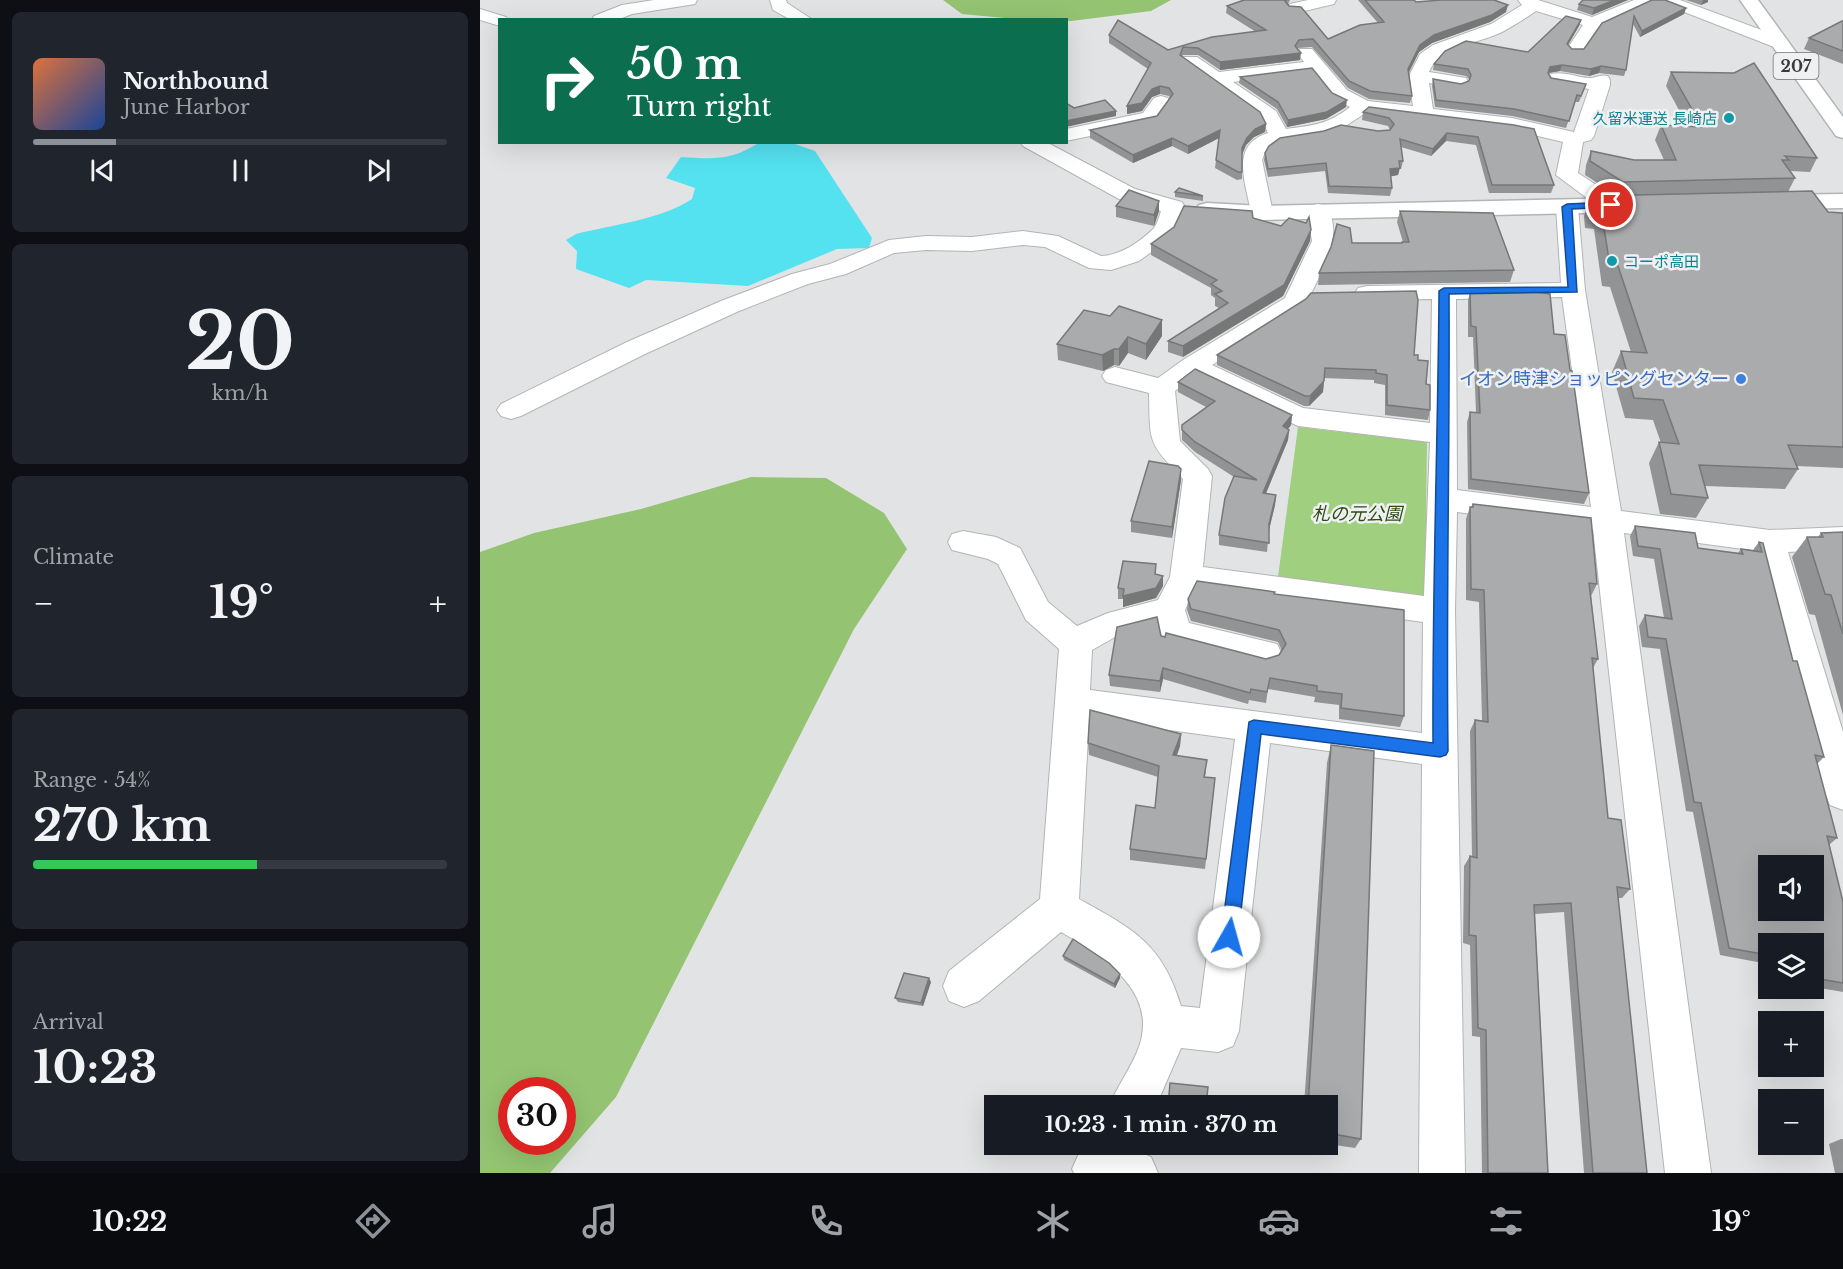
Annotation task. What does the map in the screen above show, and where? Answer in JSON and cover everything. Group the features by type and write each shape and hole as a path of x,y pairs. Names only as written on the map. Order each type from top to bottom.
{"main road":[{"name":"207","path":"1749,0 1843,132"},
{"path":"1750,203 1843,201"},
{"path":"1205,210 1262,213 1658,204"}],"street":[{"path":"605,18 628,9 688,0"},
{"path":"778,0 779,6 801,18"},
{"path":"1296,8 1328,0"},
{"path":"1576,50 1593,23 1649,0"},
{"path":"1664,0 1780,43"},
{"path":"1424,114 1418,76 1426,58 1439,49 1497,28 1535,2 1593,23"},
{"path":"480,14 498,20"},
{"path":"1217,78 1312,60 1340,94 1363,106 1512,124 1574,138 1584,136 1601,82 1557,78"},
{"path":"1190,61 1269,115 1280,136"},
{"path":"1418,76 1459,82"},
{"path":"1068,135 1150,118 1161,102"},
{"path":"1262,213 1252,160 1253,151 1258,145 1280,136 1318,132 1341,123 1363,106"},
{"path":"1341,123 1370,130"},
{"path":"1574,138 1567,175 1611,205"},
{"path":"1033,144 1127,194 1154,204 1205,210"},
{"path":"511,410 636,348 730,306 800,279 838,269 889,247 926,243 972,244 1023,238 1050,241 1097,263 1111,263 1131,256 1165,231 1174,207"},
{"path":"1567,207 1573,290 1607,518 1688,1173"},
{"path":"1318,211 1323,241 1322,294"},
{"path":"1115,376 1161,388 1287,307 1322,294 1573,290"},
{"path":"1442,1173 1439,611 1444,434 1444,291"},
{"path":"1192,366 1298,417 1444,434"},
{"path":"1161,388 1164,435 1167,445 1198,476 1186,577 1169,610 1176,633 1266,654"},
{"path":"1441,499 1607,518 1770,541 1843,538"},
{"path":"1770,541 1843,793"},
{"path":"963,542 996,549 1009,556 1037,611 1076,644"},
{"path":"1186,577 1439,611"},
{"path":"964,986 1059,909 1073,702 1072,676 1076,644 1090,633 1169,610"},
{"path":"1073,702 1440,751"},
{"path":"1164,1025 1218,1031 1254,726"},
{"path":"1059,909 1115,942 1139,960 1152,980 1164,1025 1161,1046 1137,1095"}],"green space":[{"path":"943,0 1171,0 1151,11 1071,21 1068,21 1068,18 1004,18 962,14"},
{"name":"札の元公園","path":"1298,427 1427,442 1425,597 1278,577"},
{"path":"751,477 826,478 884,513 907,549 854,629 616,1097 576,1143 576,1077 498,1077 498,1155 566,1155 550,1173 480,1173 480,552 534,533 641,509"}],"water":[{"path":"757,144 795,144 815,151 872,238 869,248 837,249 748,286 646,280 629,288 576,269 577,251 566,240 576,234 666,212 692,199 695,188 666,178 681,157 731,156"}],"building":[{"path":"1244,0 1286,0 1289,6 1301,7 1328,39 1360,25 1384,22 1365,0 1414,0 1416,2 1494,0 1508,5 1492,15 1434,35 1420,45 1408,69 1412,96 1370,91 1349,81 1313,39 1299,40 1295,46 1301,53 1220,62 1198,48 1183,47 1180,55 1260,112 1266,124 1255,129 1242,148 1242,172 1216,160 1220,130 1188,146 1172,138 1133,155 1090,130 1157,116 1173,94 1169,88 1160,86 1152,89 1142,103 1127,106 1151,63 1109,35 1118,20 1168,50 1212,37 1266,30 1227,6"},
{"path":"1583,0 1615,0 1594,8 1579,4"},
{"path":"1652,0 1665,0 1686,8 1642,31 1634,16 1626,70 1601,66 1591,69 1562,65 1550,67 1548,73 1551,78 1586,84 1581,96 1577,95 1569,121 1514,109 1436,100 1433,79 1461,84 1469,81 1471,75 1468,69 1434,64 1445,51 1466,41 1528,52 1566,16 1581,20 1567,44 1572,49 1584,49 1602,23"},
{"path":"1843,21 1843,51 1809,38"},
{"path":"1754,63 1817,158 1785,156 1789,160 1782,160 1795,178 1623,182 1590,161 1591,151 1634,160 1676,160 1661,125 1702,127 1671,72 1734,73"},
{"path":"1312,68 1332,93 1347,100 1327,112 1288,120 1278,102 1240,77"},
{"path":"1105,100 1116,111 1068,121 1068,104 1074,108"},
{"path":"1369,107 1534,129 1554,185 1492,185 1478,137 1447,133 1433,149 1400,139 1403,161 1399,161 1400,168 1390,169 1392,188 1329,186 1326,163 1268,169 1265,153 1269,146 1280,138 1324,131 1341,125 1378,131 1390,130 1394,124 1389,118 1363,112"},
{"path":"1179,188 1203,196 1175,192"},
{"path":"1129,190 1159,201 1154,215 1116,206"},
{"name":"イオン時津ショッピングセンター","path":"1812,191 1828,212 1843,213 1843,447 1788,445 1798,469 1699,465 1708,498 1671,494 1659,442 1679,444 1663,400 1634,398 1621,351 1647,353 1618,266 1610,266 1601,209 1592,208 1591,196"},
{"path":"1184,206 1252,211 1253,218 1281,226 1289,218 1306,223 1309,217 1311,230 1284,285 1183,346 1168,341 1228,303 1215,294 1222,291 1211,284 1217,280 1151,244 1174,227"},
{"path":"1400,211 1493,213 1514,270 1319,273 1331,247 1337,224 1350,228 1352,243 1409,242"},
{"path":"1520,290 1550,294 1554,334 1565,335 1589,493 1471,479 1470,412 1480,413 1476,327 1471,326 1470,291"},
{"path":"1416,291 1418,300 1414,355 1418,355 1418,360 1428,361 1426,384 1430,385 1430,410 1387,405 1387,375 1376,373 1376,370 1325,368 1324,381 1310,396 1305,396 1217,355 1306,299 1311,293"},
{"path":"1119,306 1162,320 1146,344 1128,337 1119,349 1102,355 1057,344 1084,310 1110,316"},
{"path":"1195,369 1292,415 1283,426 1289,430 1263,493 1276,495 1269,524 1269,543 1219,535 1225,498 1234,476 1257,480 1195,442 1182,430 1182,425 1215,401 1178,382"},
{"path":"1149,461 1178,466 1181,469 1172,527 1131,521"},
{"path":"1473,504 1591,518 1597,584 1589,583 1598,659 1592,658 1608,818 1621,820 1630,889 1617,887 1647,1173 1593,1173 1571,903 1534,905 1548,1173 1488,1173 1486,1030 1478,1028 1476,936 1469,935 1470,856 1477,858 1475,720 1488,722 1484,590 1471,589 1470,507 1473,507"},
{"path":"1635,526 1695,533 1698,548 1743,554 1741,549 1762,552 1759,542 1763,543 1793,661 1797,661 1824,757 1815,755 1837,838 1827,836 1843,902 1843,983 1824,980 1824,933 1758,933 1758,953 1729,948 1701,803 1694,802 1666,639 1648,637 1645,615 1672,619 1660,549 1638,546"},
{"path":"1843,532 1843,634 1831,595 1825,594 1807,537 1823,537 1821,533"},
{"path":"1123,561 1156,564 1155,574 1163,576 1156,588 1123,596 1124,589 1118,588"},
{"path":"1197,581 1275,592 1274,594 1404,610 1404,716 1341,708 1342,694 1317,691 1317,686 1270,678 1267,692 1251,689 1250,693 1163,668 1160,681 1109,675 1117,627 1157,617 1161,636 1165,637 1166,633 1266,659 1279,655 1286,644 1279,630 1191,609 1188,599"},
{"path":"1090,710 1181,734 1173,755 1207,760 1204,777 1215,778 1206,859 1130,849 1136,805 1155,808 1159,766 1088,743"},
{"path":"1331,745 1374,751 1361,1139 1338,1135 1338,1095 1309,1095"},
{"path":"1073,939 1109,963 1120,974 1114,984 1063,956"},
{"path":"904,973 929,978 921,1003 895,998"},
{"path":"1170,1083 1208,1087 1207,1095 1169,1095"}],"place":[{"name":"久留米運送 長崎店","path":"1729,118"},
{"name":"コーポ高田","path":"1612,261"},
{"name":"イオン時津ショッピングセンター","path":"1741,379"}],"route":[{"path":"1229,937 1254,726 1440,751 1439,611 1444,434 1444,291 1573,290 1567,207 1611,205"}]}
